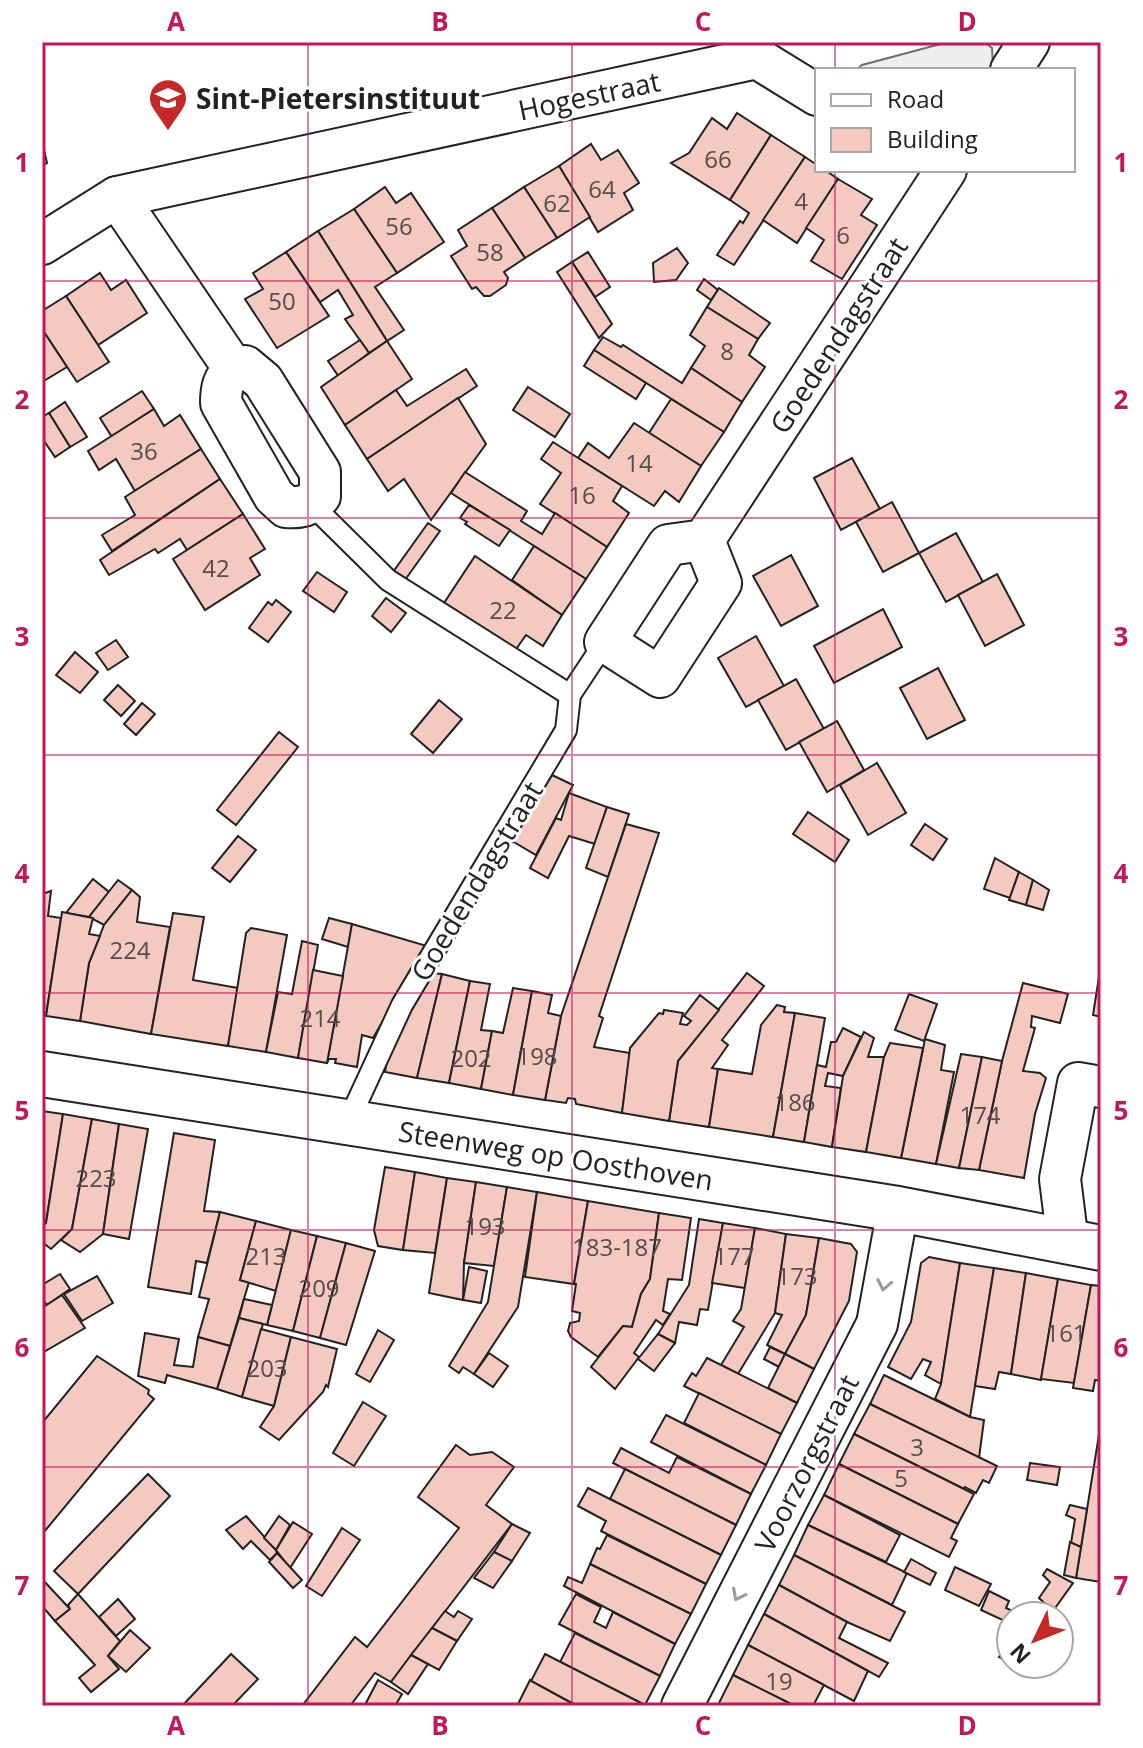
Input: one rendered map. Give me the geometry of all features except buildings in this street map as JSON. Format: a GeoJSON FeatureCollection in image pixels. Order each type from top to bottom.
{"type":"FeatureCollection","features":[{"type":"Feature","properties":{"kind":"street"},"geometry":{"type":"LineString","coordinates":[[1012,68],[1029,42]]}},
{"type":"Feature","properties":{"kind":"street","name":"Hogestraat"},"geometry":{"type":"LineString","coordinates":[[42,244],[117,197],[757,58],[815,94]]}},
{"type":"Feature","properties":{"kind":"street","name":"Goedendagstraat"},"geometry":{"type":"LineString","coordinates":[[605,642],[668,545],[704,540],[943,172]]}},
{"type":"Feature","properties":{"kind":"street"},"geometry":{"type":"LineString","coordinates":[[117,197],[234,369],[245,366],[263,381],[320,472],[320,496],[311,504]]}},
{"type":"Feature","properties":{"kind":"street"},"geometry":{"type":"LineString","coordinates":[[605,642],[660,677],[721,583],[704,540]]}},
{"type":"Feature","properties":{"kind":"street","name":"Steenweg op Oosthoven"},"geometry":{"type":"LineString","coordinates":[[42,1074],[898,1209],[1085,1245]]}},
{"type":"Feature","properties":{"kind":"street","name":"Steenweg op Oosthoven"},"geometry":{"type":"LineString","coordinates":[[1085,1245],[1060,1179],[1078,1083],[1101,1087]]}},
{"type":"Feature","properties":{"kind":"street","name":"Voorzorgstraat"},"geometry":{"type":"LineString","coordinates":[[682,1706],[877,1324],[898,1209]]}},
{"type":"Feature","properties":{"kind":"lane"},"geometry":{"type":"LineString","coordinates":[[311,504],[388,580],[570,695]]}},
{"type":"Feature","properties":{"kind":"lane","name":"Goedendagstraat"},"geometry":{"type":"LineString","coordinates":[[348,1122],[402,1005],[566,730],[570,695],[605,642]]}},
{"type":"Feature","properties":{"kind":"shaded area"},"geometry":{"type":"Polygon","coordinates":[[[948,42],[984,42],[992,48],[992,68],[858,68],[948,42]]]}},
{"type":"Feature","properties":{"kind":"place","name":"Sint-Pietersinstituut"},"geometry":{"type":"Point","coordinates":[168,132]}}]}
